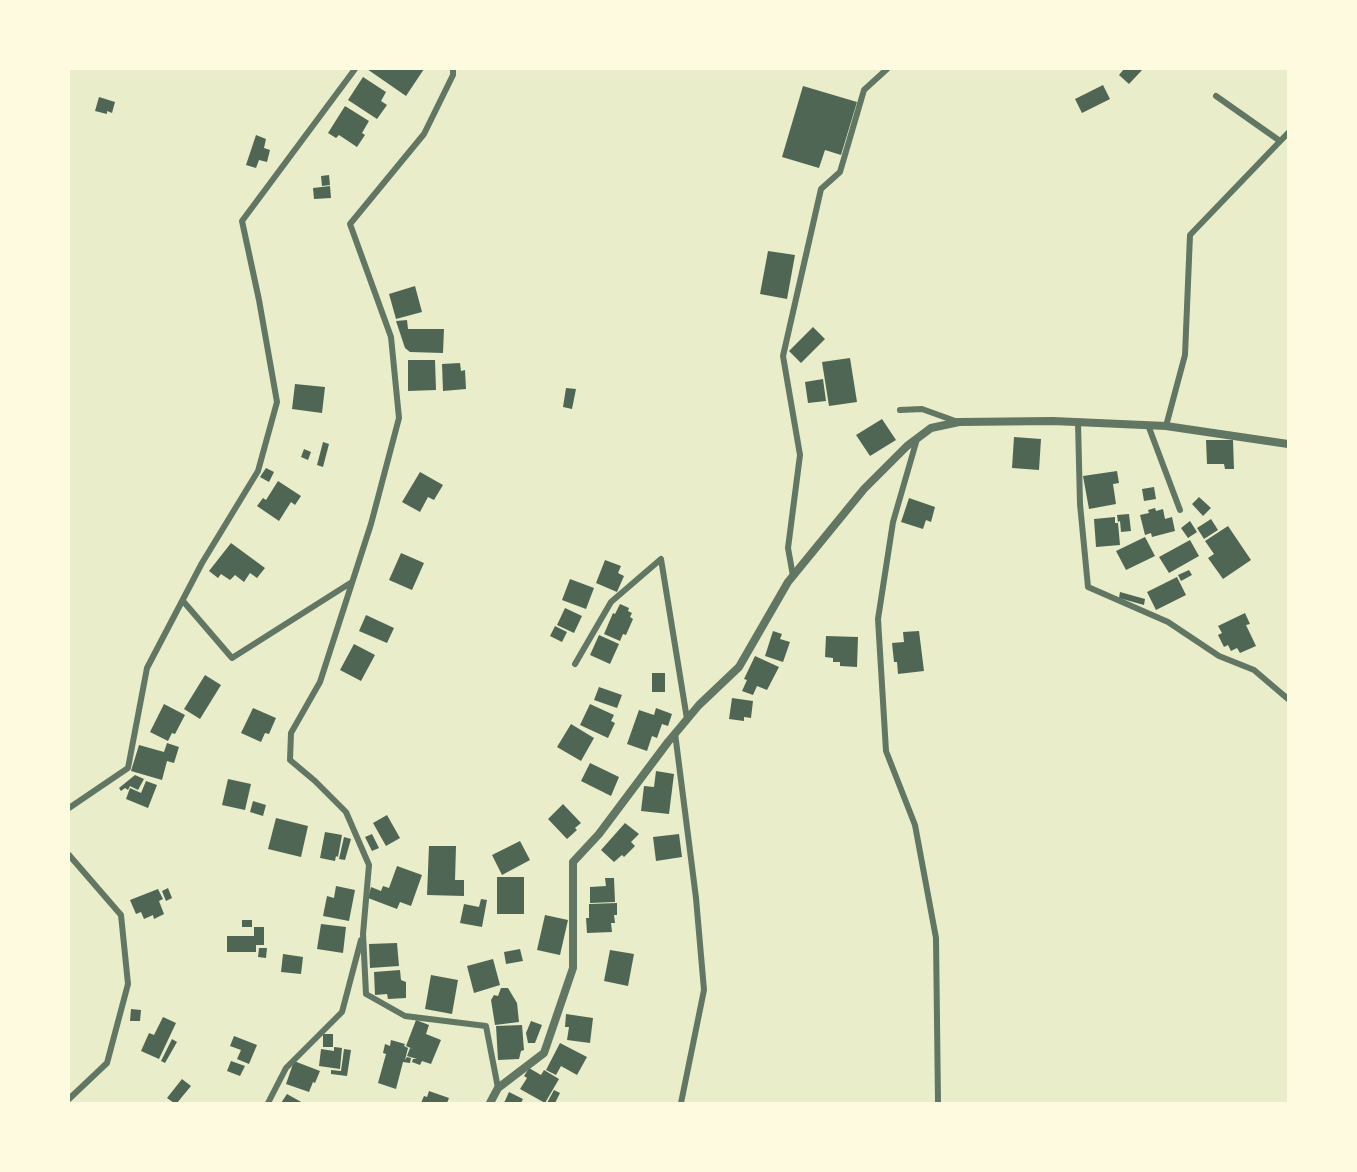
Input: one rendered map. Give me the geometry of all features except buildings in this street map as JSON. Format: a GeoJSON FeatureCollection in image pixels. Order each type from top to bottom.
{"type":"FeatureCollection","features":[{"type":"Feature","properties":{"kind":"street"},"geometry":{"type":"LineString","coordinates":[[69,808],[128,768],[147,668],[202,563],[258,471],[277,402],[242,220],[355,69]]}},
{"type":"Feature","properties":{"kind":"street"},"geometry":{"type":"LineString","coordinates":[[453,69],[453,75],[424,134],[350,224],[391,337],[399,418],[371,524],[320,682],[291,733],[290,760],[346,812],[369,865],[363,934],[366,994],[405,1016],[486,1026],[498,1088]]}},
{"type":"Feature","properties":{"kind":"street"},"geometry":{"type":"LineString","coordinates":[[793,576],[788,548],[800,455],[783,356],[821,189],[840,172],[864,90],[887,69]]}},
{"type":"Feature","properties":{"kind":"street"},"geometry":{"type":"LineString","coordinates":[[1216,96],[1280,141]]}},
{"type":"Feature","properties":{"kind":"street"},"geometry":{"type":"LineString","coordinates":[[1166,426],[1185,355],[1190,235],[1288,134]]}},
{"type":"Feature","properties":{"kind":"street"},"geometry":{"type":"LineString","coordinates":[[900,410],[922,409],[959,422]]}},
{"type":"Feature","properties":{"kind":"street"},"geometry":{"type":"LineString","coordinates":[[490,1103],[498,1088],[544,1053],[573,968],[573,862],[599,834],[675,733],[699,705],[739,667],[788,582],[864,489],[907,446],[931,428],[959,422],[1078,422],[1166,426],[1288,444]]}},
{"type":"Feature","properties":{"kind":"street"},"geometry":{"type":"LineString","coordinates":[[1078,422],[1080,504],[1088,587],[1168,622],[1220,656],[1254,670],[1288,699]]}},
{"type":"Feature","properties":{"kind":"street"},"geometry":{"type":"LineString","coordinates":[[1148,425],[1180,510]]}},
{"type":"Feature","properties":{"kind":"street"},"geometry":{"type":"LineString","coordinates":[[917,439],[893,522],[878,619],[886,751],[915,825],[936,938],[938,1103]]}},
{"type":"Feature","properties":{"kind":"street"},"geometry":{"type":"LineString","coordinates":[[575,663],[611,602],[661,559],[687,719]]}},
{"type":"Feature","properties":{"kind":"street"},"geometry":{"type":"LineString","coordinates":[[183,601],[232,658],[352,582]]}},
{"type":"Feature","properties":{"kind":"street"},"geometry":{"type":"LineString","coordinates":[[675,733],[696,898],[704,990],[681,1103]]}},
{"type":"Feature","properties":{"kind":"street"},"geometry":{"type":"LineString","coordinates":[[69,855],[121,915],[128,984],[107,1063],[69,1099]]}},
{"type":"Feature","properties":{"kind":"street"},"geometry":{"type":"LineString","coordinates":[[268,1103],[286,1068],[342,1012],[363,934]]}}]}
